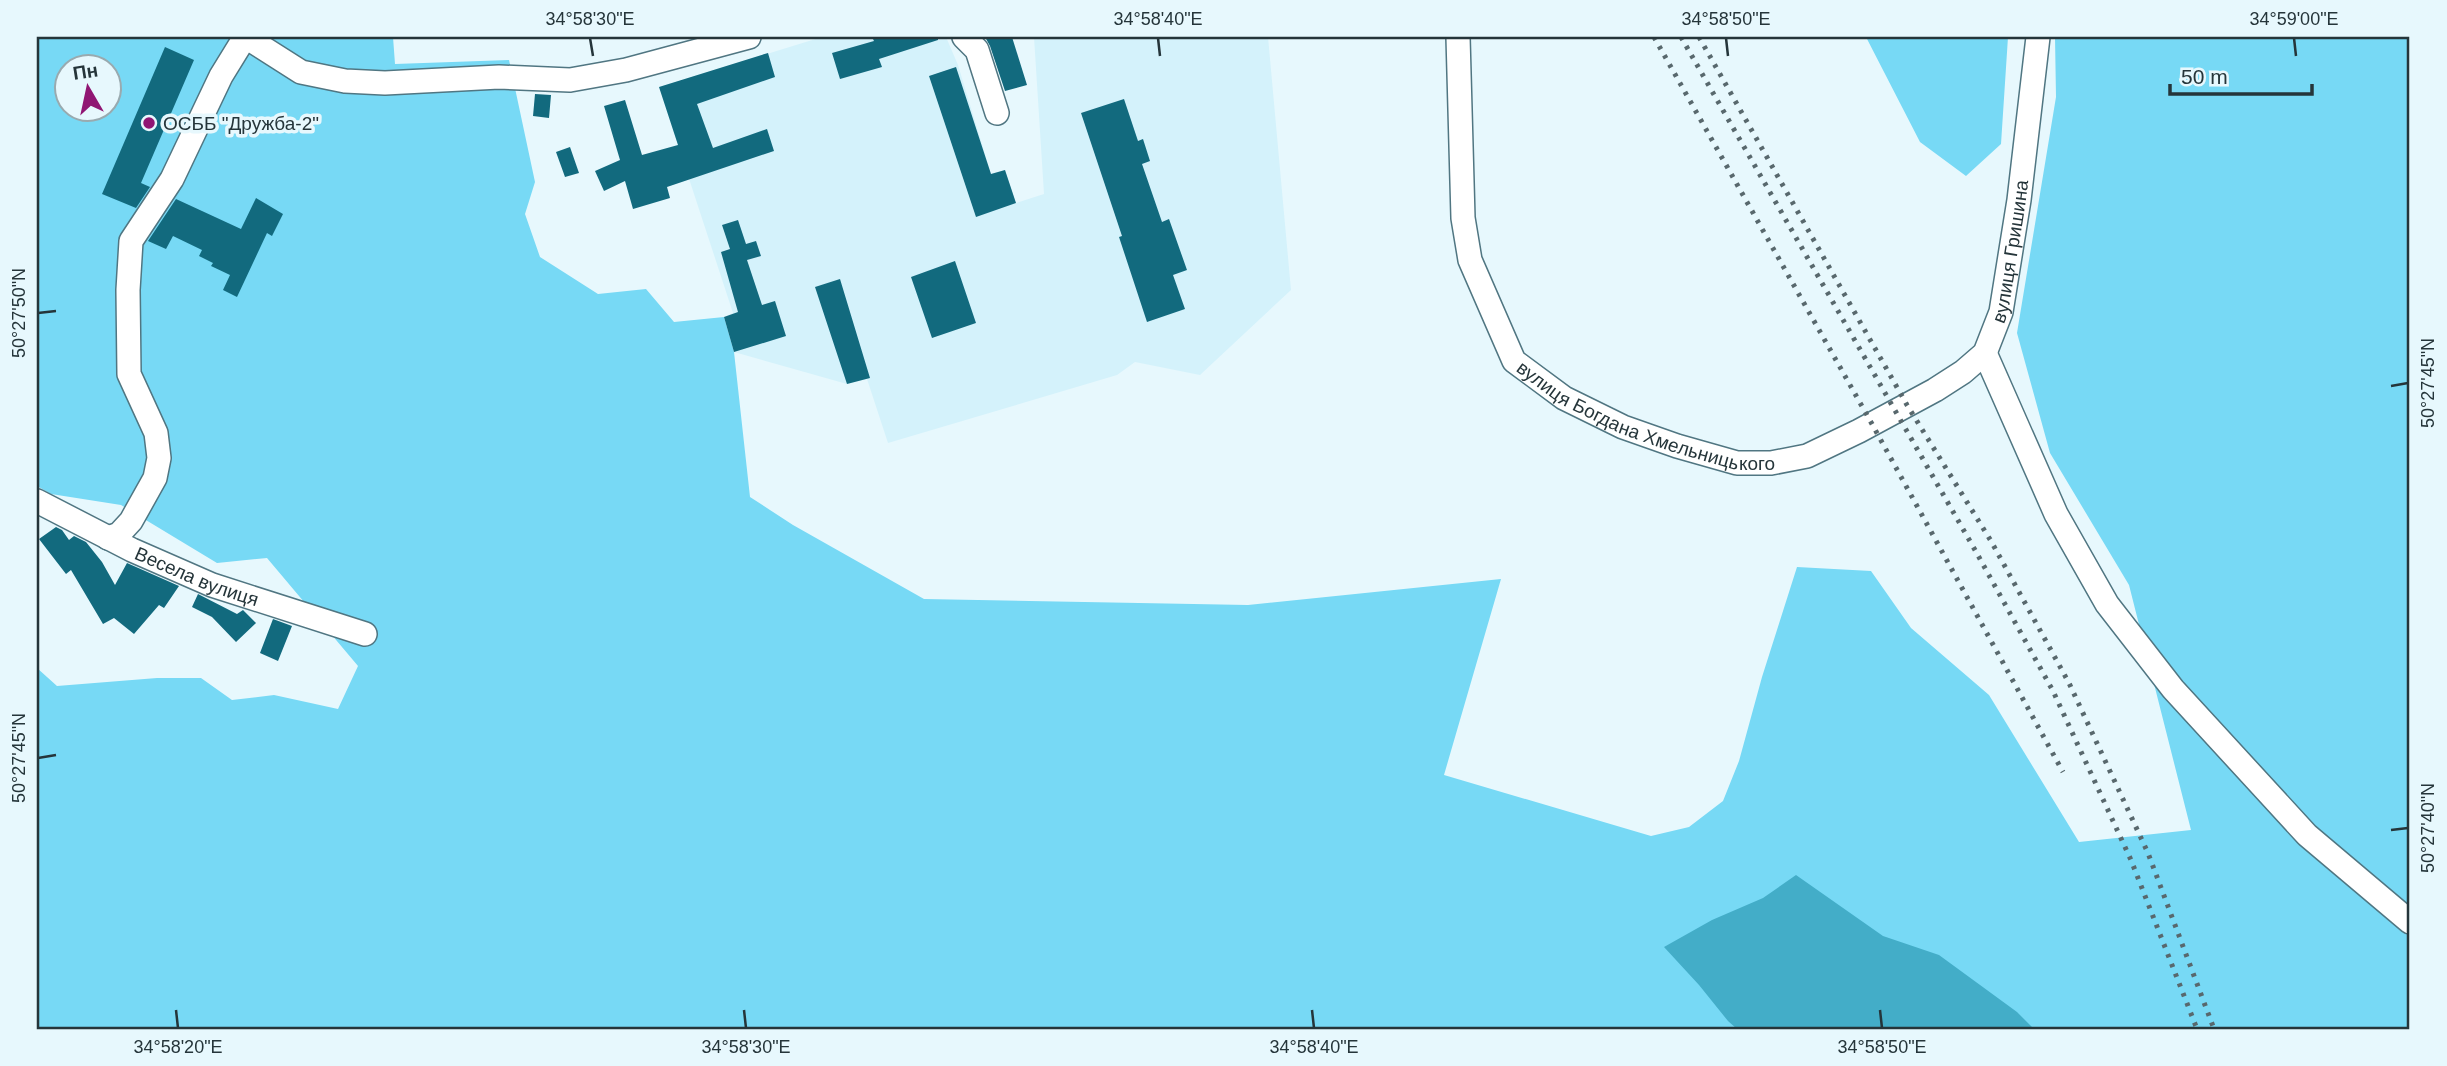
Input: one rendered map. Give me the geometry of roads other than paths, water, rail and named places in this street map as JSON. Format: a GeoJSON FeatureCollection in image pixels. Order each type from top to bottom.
{"type":"FeatureCollection","features":[{"type":"Feature","properties":{"kind":"street"},"geometry":{"type":"LineString","coordinates":[[108,538],[119,534],[131,521],[155,478],[159,458],[156,433],[129,374],[128,258],[131,241],[172,179],[220,76],[245,37],[301,72],[345,81],[385,83],[499,77],[570,80],[626,70],[749,37]]}},
{"type":"Feature","properties":{"kind":"street"},"geometry":{"type":"LineString","coordinates":[[964,37],[977,50],[997,113]]}},
{"type":"Feature","properties":{"kind":"street","name":"вулиця Богдана Хмельницького"},"geometry":{"type":"LineString","coordinates":[[1458,37],[1462,206],[1470,260],[1514,361],[1564,398],[1623,427],[1677,446],[1737,463],[1771,463],[1807,456],[1859,432],[1944,384],[1985,354]]}},
{"type":"Feature","properties":{"kind":"street","name":"вулиця Гришина"},"geometry":{"type":"LineString","coordinates":[[1985,354],[2001,312],[2019,200],[2038,37]]}},
{"type":"Feature","properties":{"kind":"street"},"geometry":{"type":"LineString","coordinates":[[1985,354],[2056,514],[2107,604],[2173,689],[2307,835],[2410,922]]}},
{"type":"Feature","properties":{"kind":"street","name":"Весела вулиця"},"geometry":{"type":"LineString","coordinates":[[37,501],[108,538],[212,585],[365,634]]}},
{"type":"Feature","properties":{"kind":"railway"},"geometry":{"type":"LineString","coordinates":[[1654,37],[1872,424],[2063,772]]}},
{"type":"Feature","properties":{"kind":"railway"},"geometry":{"type":"LineString","coordinates":[[1681,37],[2053,691],[2131,860],[2197,1029]]}},
{"type":"Feature","properties":{"kind":"railway"},"geometry":{"type":"LineString","coordinates":[[1699,37],[1907,405],[1991,541],[2069,683],[2148,853],[2214,1029]]}},
{"type":"Feature","properties":{"kind":"place","name":"ОСББ \"Дружба-2\""},"geometry":{"type":"Point","coordinates":[149,123]}}]}
